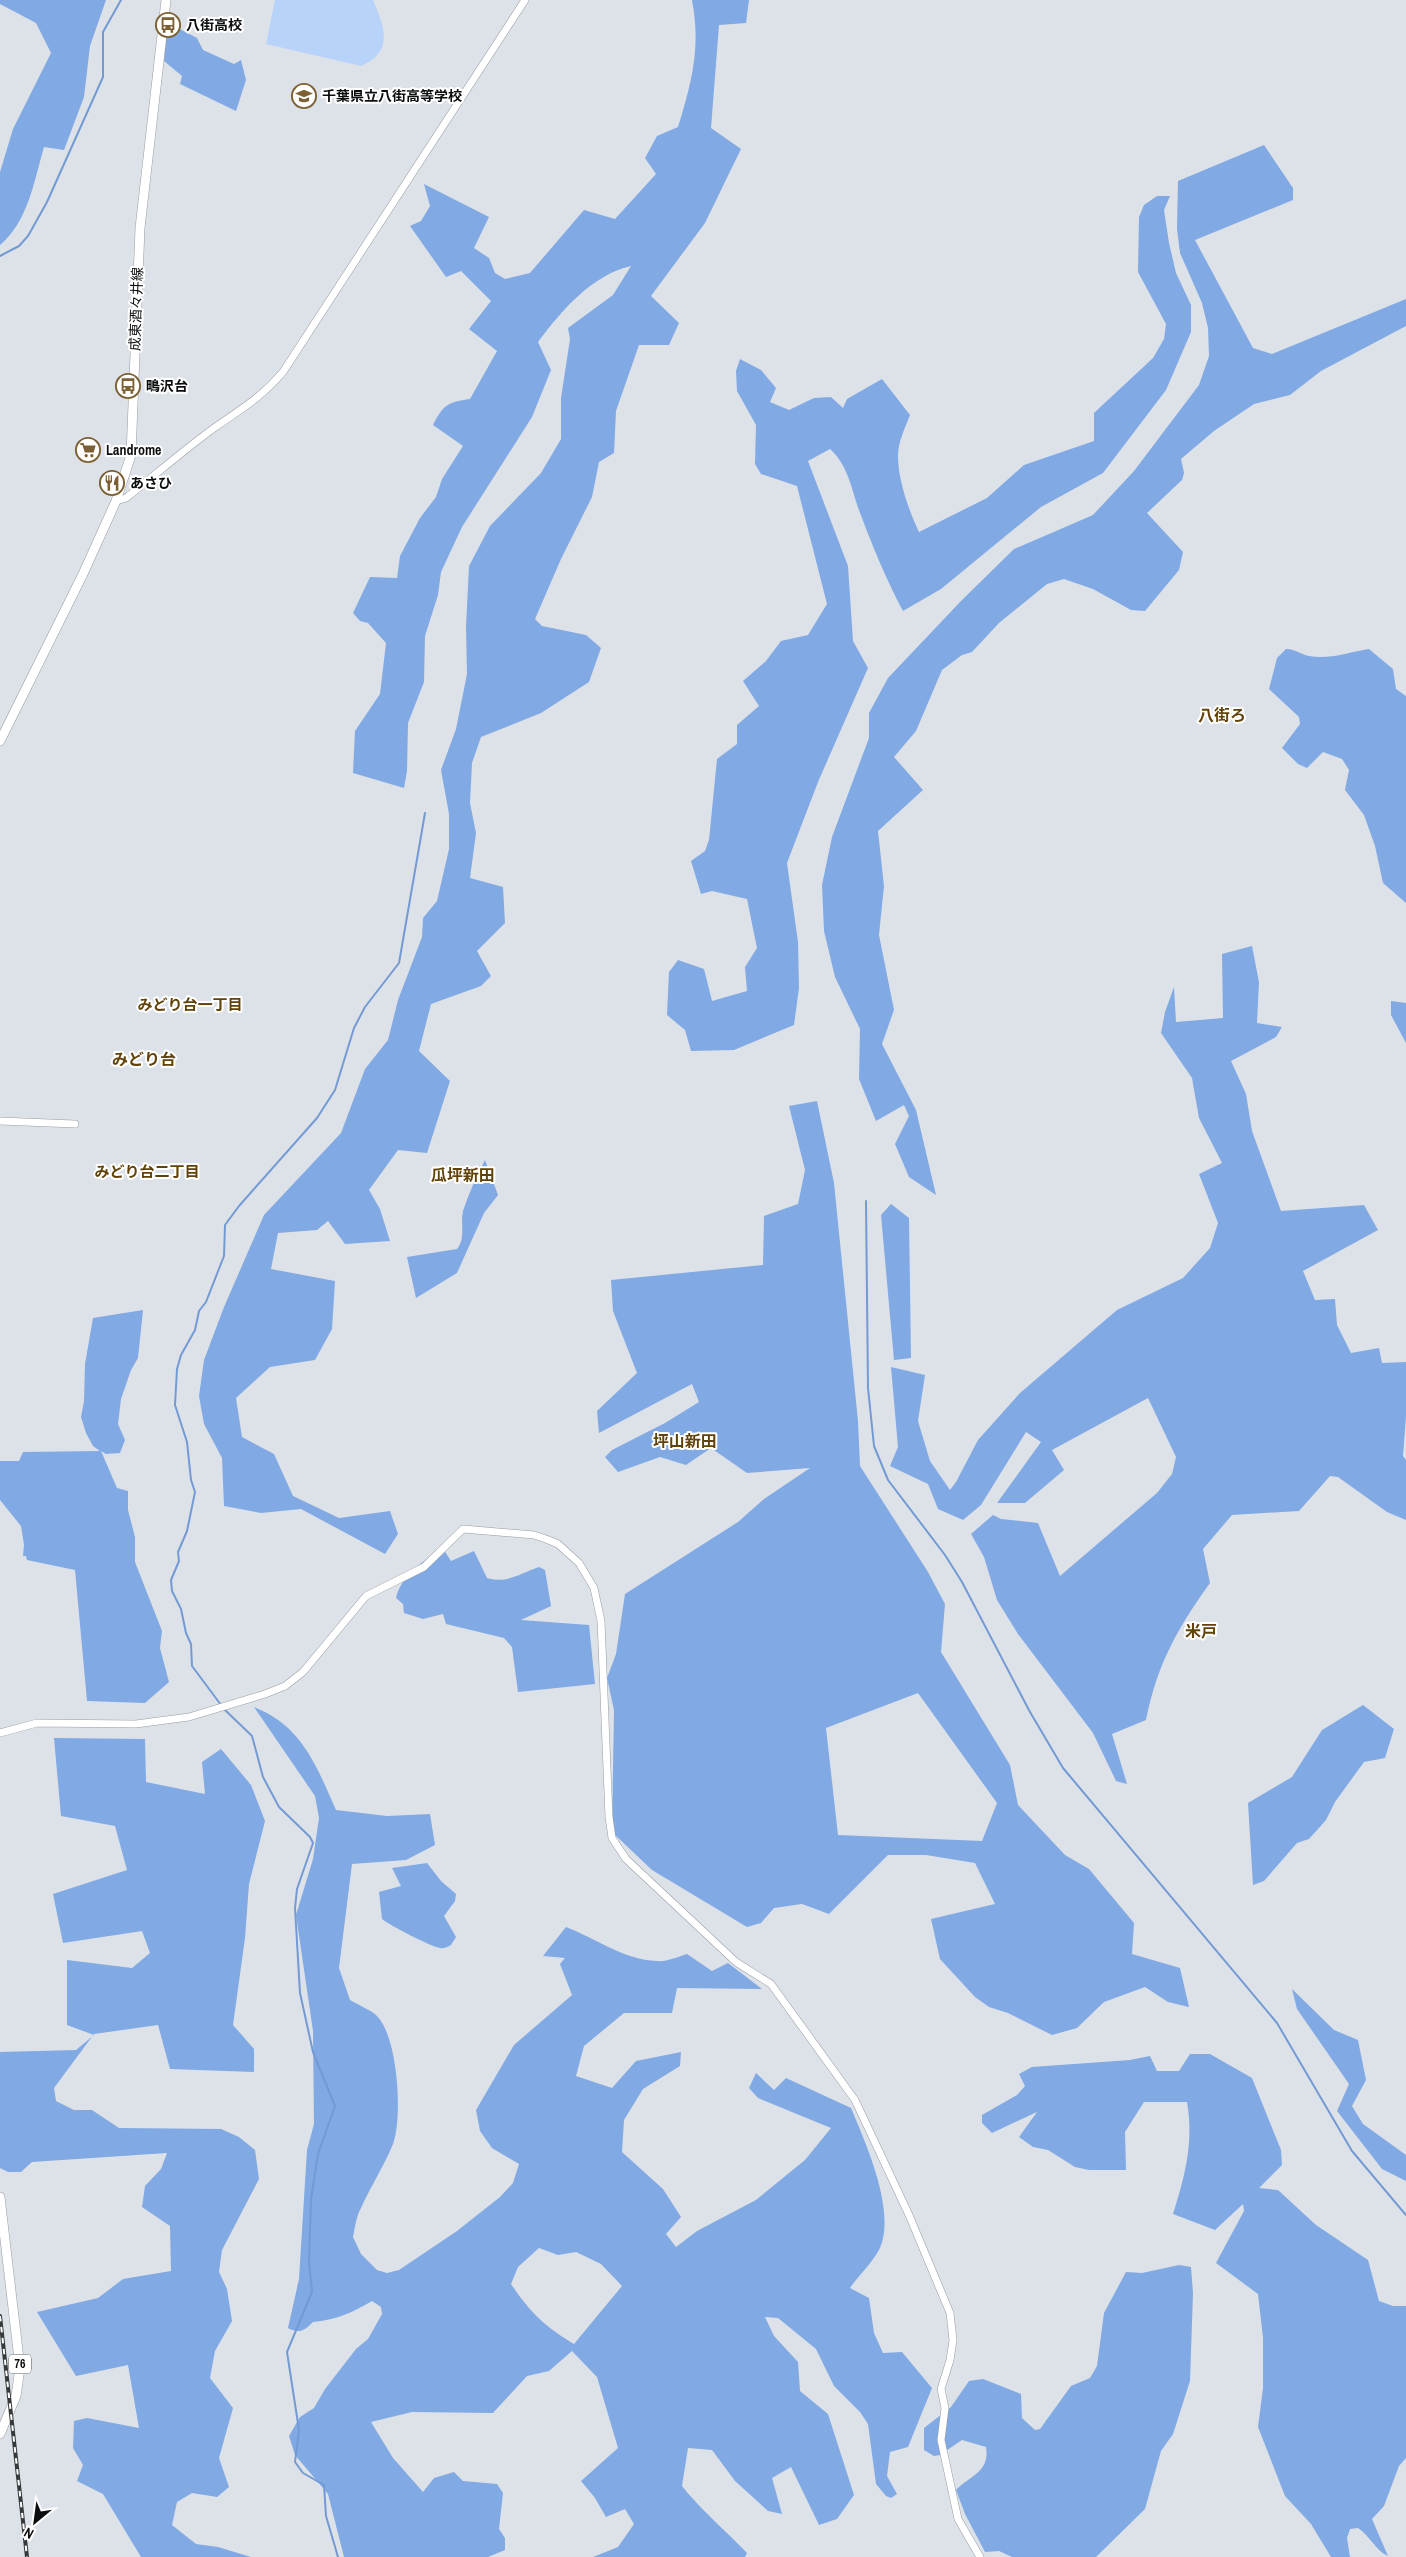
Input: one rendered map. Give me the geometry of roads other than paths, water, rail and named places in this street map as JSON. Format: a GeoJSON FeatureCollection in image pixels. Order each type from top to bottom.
{"type":"FeatureCollection","features":[{"type":"Feature","properties":{"kind":"main road","name":"成東酒々井線"},"geometry":{"type":"LineString","coordinates":[[0,741],[80,582],[116,501],[127,469],[133,438],[138,252],[166,0]]}},
{"type":"Feature","properties":{"kind":"main road","name":"76"},"geometry":{"type":"LineString","coordinates":[[0,2197],[15,2307],[20,2368],[16,2396],[0,2434]]}},
{"type":"Feature","properties":{"kind":"street"},"geometry":{"type":"LineString","coordinates":[[116,501],[126,498],[215,428],[245,409],[278,378],[525,0]]}},
{"type":"Feature","properties":{"kind":"street"},"geometry":{"type":"LineString","coordinates":[[0,1121],[75,1124]]}},
{"type":"Feature","properties":{"kind":"street"},"geometry":{"type":"LineString","coordinates":[[0,1734],[37,1723],[136,1724],[189,1717],[285,1686],[303,1672],[366,1596],[424,1567],[463,1528],[534,1535],[558,1544],[570,1554],[587,1574],[594,1588],[599,1608],[609,1817],[612,1838],[626,1859],[736,1962],[771,1984],[855,2100],[909,2215],[950,2313],[953,2340],[950,2360],[941,2389],[944,2408],[942,2450],[958,2519],[980,2557]]}},
{"type":"Feature","properties":{"kind":"waterway"},"geometry":{"type":"LineString","coordinates":[[0,256],[19,246],[28,236],[47,202],[103,77],[103,32],[121,0]]}},
{"type":"Feature","properties":{"kind":"waterway"},"geometry":{"type":"LineString","coordinates":[[221,1705],[192,1666],[191,1644],[186,1633],[181,1609],[172,1591],[171,1580],[179,1561],[178,1552],[187,1531],[195,1492],[191,1480],[187,1442],[175,1405],[177,1369],[181,1355],[195,1330],[199,1311],[206,1302],[224,1256],[225,1225],[239,1206],[317,1118],[335,1090],[354,1028],[365,1007],[399,963],[425,813]]}},
{"type":"Feature","properties":{"kind":"waterway"},"geometry":{"type":"LineString","coordinates":[[866,1201],[868,1388],[874,1446],[888,1480],[945,1555],[962,1582],[1030,1712],[1063,1768],[1277,2023],[1352,2151],[1406,2215]]}},
{"type":"Feature","properties":{"kind":"waterway"},"geometry":{"type":"LineString","coordinates":[[224,1709],[252,1736],[263,1777],[279,1807],[310,1837],[313,1843],[297,1889],[295,1908],[300,1993],[313,2052],[335,2106],[318,2154],[311,2199],[309,2261],[312,2292],[287,2352],[299,2430],[295,2462],[303,2473],[324,2485],[326,2516],[338,2557]]}},
{"type":"Feature","properties":{"kind":"railway"},"geometry":{"type":"LineString","coordinates":[[0,2316],[27,2557]]}},
{"type":"Feature","properties":{"kind":"place","name":"八街高校"},"geometry":{"type":"Point","coordinates":[168,25]}},
{"type":"Feature","properties":{"kind":"place","name":"千葉県立八街高等学校"},"geometry":{"type":"Point","coordinates":[304,96]}},
{"type":"Feature","properties":{"kind":"place","name":"鴫沢台"},"geometry":{"type":"Point","coordinates":[128,386]}},
{"type":"Feature","properties":{"kind":"place","name":"Landrome"},"geometry":{"type":"Point","coordinates":[88,450]}},
{"type":"Feature","properties":{"kind":"place","name":"あさひ"},"geometry":{"type":"Point","coordinates":[112,483]}},
{"type":"Feature","properties":{"kind":"district","name":"八街ろ"},"geometry":{"type":"Point","coordinates":[1222,715]}},
{"type":"Feature","properties":{"kind":"district","name":"みどり台一丁目"},"geometry":{"type":"Point","coordinates":[190,1004]}},
{"type":"Feature","properties":{"kind":"district","name":"みどり台"},"geometry":{"type":"Point","coordinates":[144,1059]}},
{"type":"Feature","properties":{"kind":"district","name":"みどり台二丁目"},"geometry":{"type":"Point","coordinates":[147,1171]}},
{"type":"Feature","properties":{"kind":"district","name":"瓜坪新田"},"geometry":{"type":"Point","coordinates":[463,1175]}},
{"type":"Feature","properties":{"kind":"district","name":"坪山新田"},"geometry":{"type":"Point","coordinates":[685,1441]}},
{"type":"Feature","properties":{"kind":"district","name":"米戸"},"geometry":{"type":"Point","coordinates":[1201,1631]}}]}
